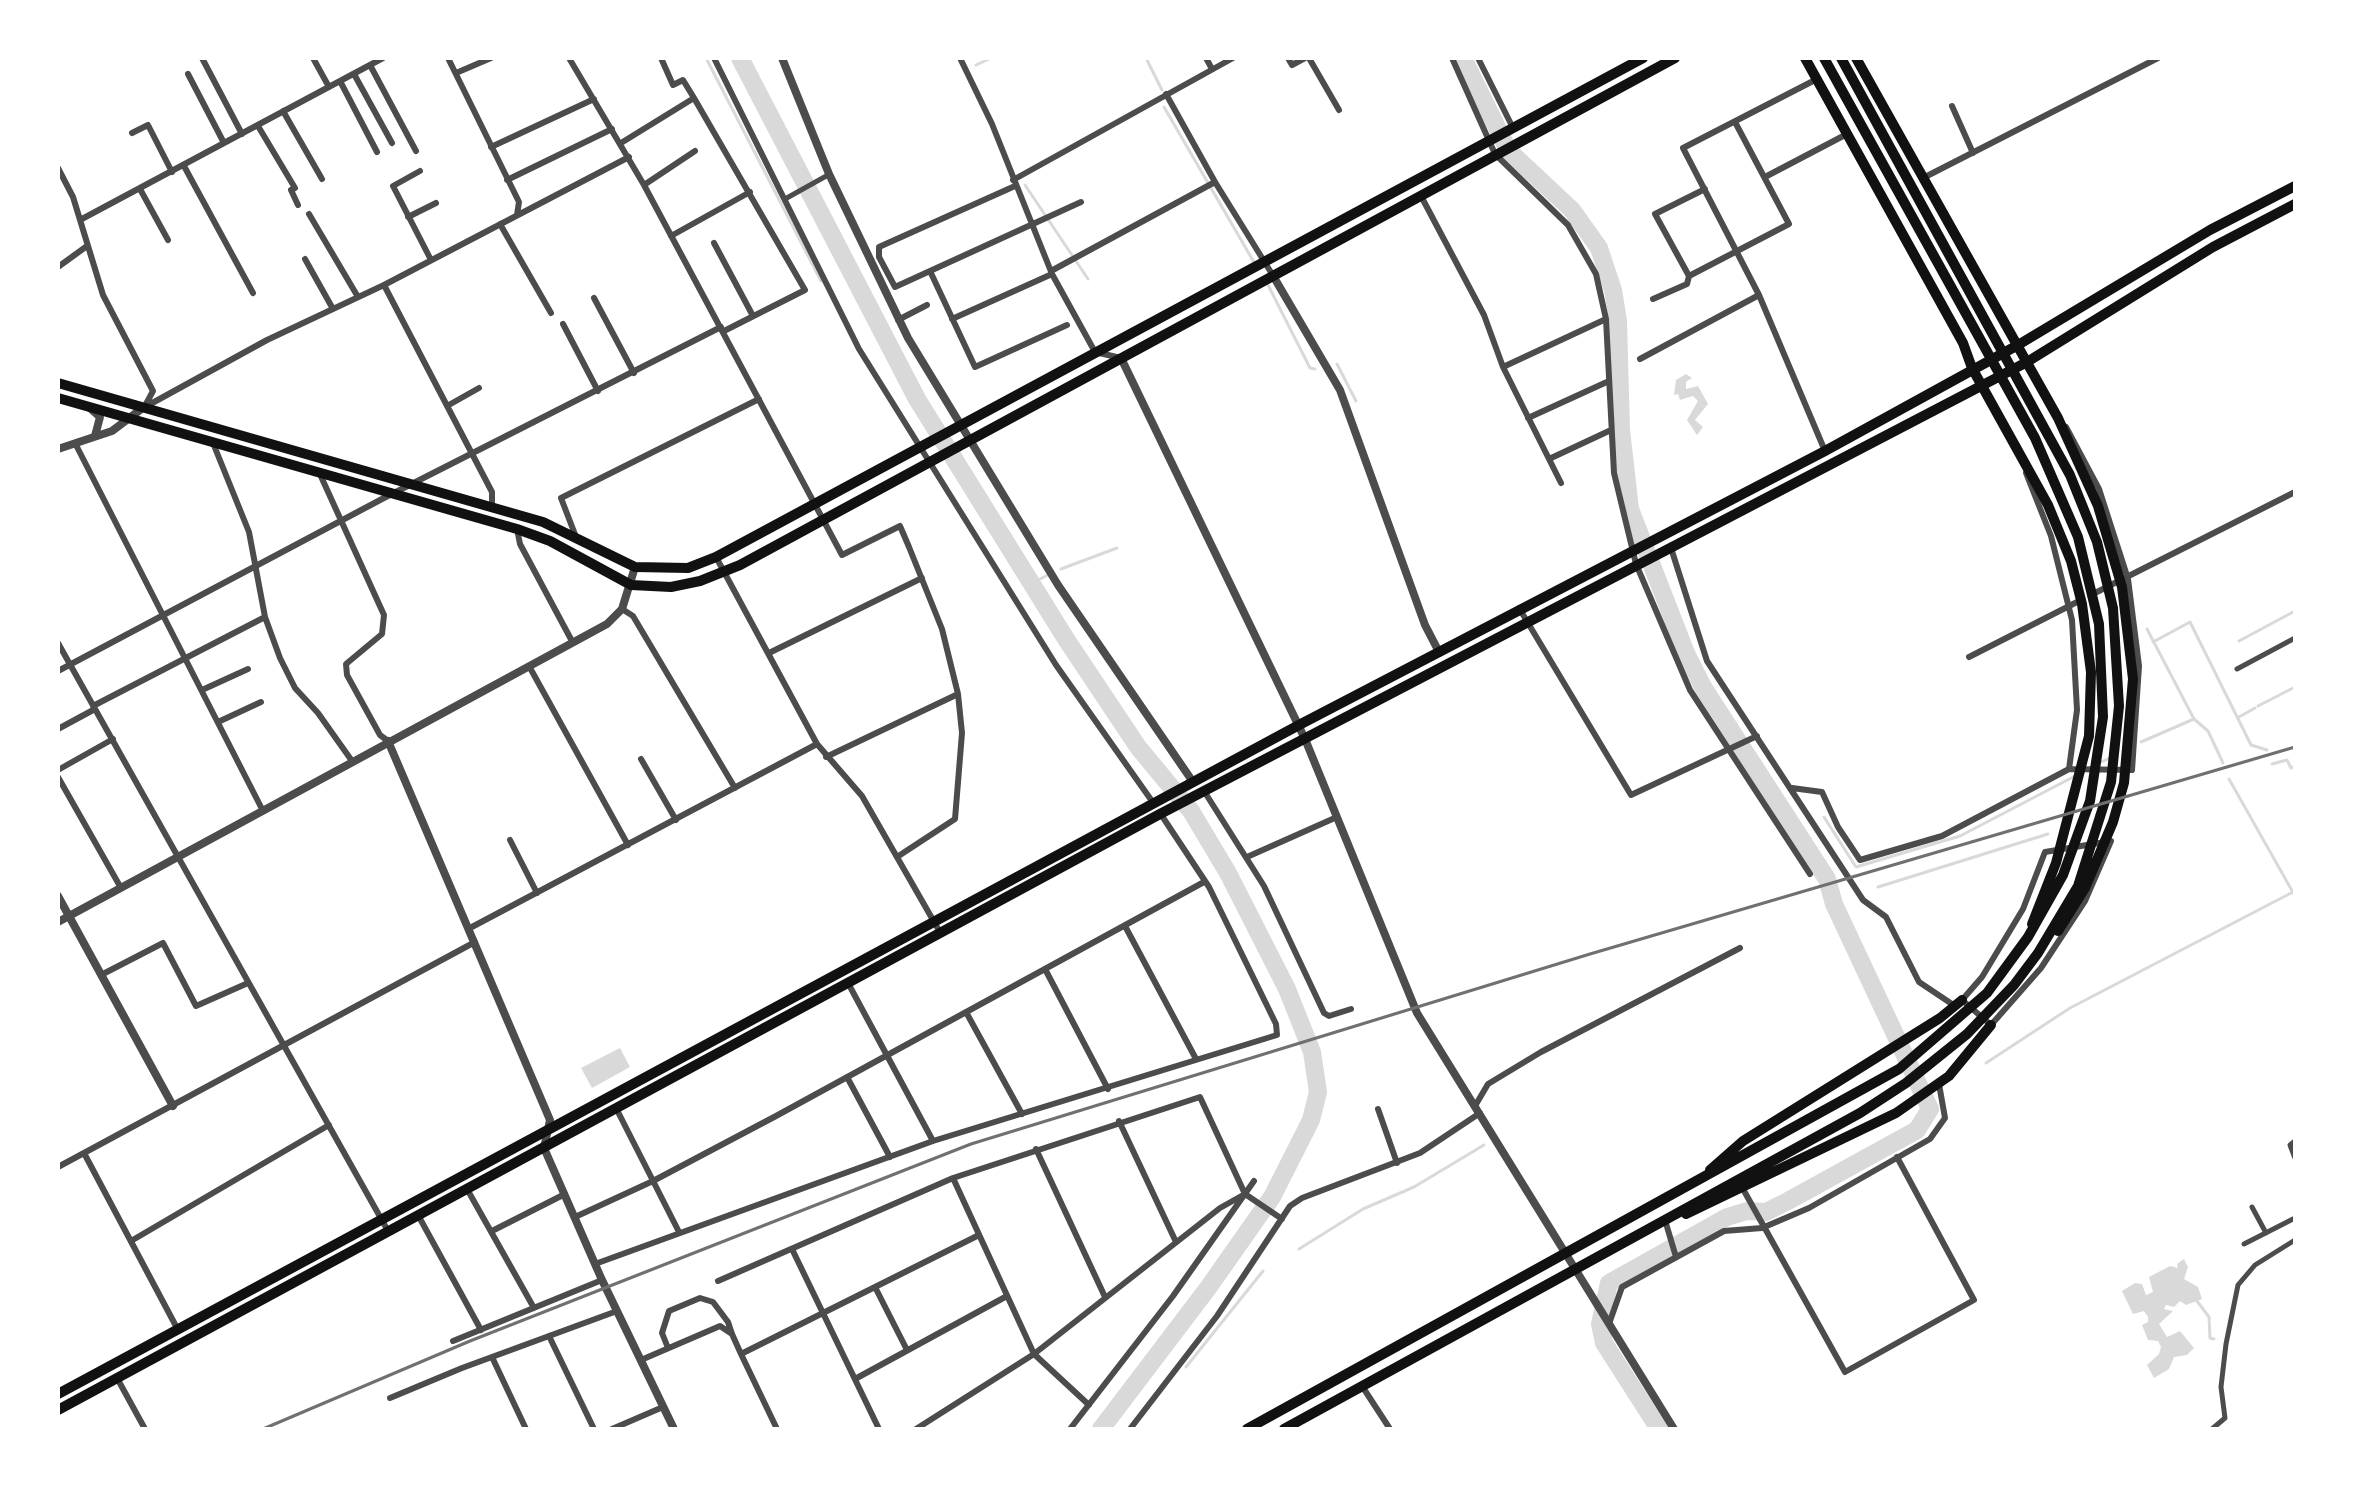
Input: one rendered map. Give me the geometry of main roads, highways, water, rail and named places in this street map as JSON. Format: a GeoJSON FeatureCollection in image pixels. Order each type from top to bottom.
{"type":"FeatureCollection","features":[{"type":"Feature","properties":{"kind":"main road"},"geometry":{"type":"LineString","coordinates":[[58,383],[543,522],[635,567],[688,568],[716,557],[1643,58]]}},
{"type":"Feature","properties":{"kind":"main road"},"geometry":{"type":"LineString","coordinates":[[58,398],[517,529],[550,541],[631,585],[671,587],[724,573],[1675,58]]}},
{"type":"Feature","properties":{"kind":"main road"},"geometry":{"type":"LineString","coordinates":[[1805,58],[1850,133],[1963,343],[1972,368],[2053,515],[2071,561],[2084,615],[2091,704],[2085,759],[2056,863],[2028,937]]}},
{"type":"Feature","properties":{"kind":"main road"},"geometry":{"type":"LineString","coordinates":[[1247,1429],[1899,1069],[1987,993],[2028,937],[2063,875],[2083,823],[2097,765],[2103,672],[2091,580],[2069,513],[2035,438],[1824,58]]}},
{"type":"Feature","properties":{"kind":"main road"},"geometry":{"type":"LineString","coordinates":[[1841,58],[2070,475],[2097,542],[2110,592],[2119,677],[2111,782],[2078,886],[2038,953]]}},
{"type":"Feature","properties":{"kind":"main road"},"geometry":{"type":"LineString","coordinates":[[1284,1429],[1665,1220],[1906,1083],[1967,1034],[2014,985],[2077,906],[2113,822],[2124,783],[2133,679],[2116,564],[2098,506],[2058,418],[1856,58]]}},
{"type":"Feature","properties":{"kind":"main road"},"geometry":{"type":"LineString","coordinates":[[58,1394],[1299,725],[1825,451],[2018,345],[2210,230],[2295,186]]}},
{"type":"Feature","properties":{"kind":"main road"},"geometry":{"type":"LineString","coordinates":[[58,1410],[1162,813],[1659,551],[1982,387],[2213,247],[2295,204]]}},
{"type":"Feature","properties":{"kind":"main road"},"geometry":{"type":"LineString","coordinates":[[1696,1182],[1743,1141],[1891,1049],[1958,1003]]}},
{"type":"Feature","properties":{"kind":"main road"},"geometry":{"type":"LineString","coordinates":[[1665,1220],[1697,1211],[1914,1102],[1937,1085],[1991,1025]]}},
{"type":"Feature","properties":{"kind":"waterway"},"geometry":{"type":"LineString","coordinates":[[706,58],[821,281]]}},
{"type":"Feature","properties":{"kind":"waterway"},"geometry":{"type":"LineString","coordinates":[[740,58],[917,399],[1066,639],[1138,747],[1191,811],[1228,873],[1287,989],[1312,1052],[1318,1092],[1311,1120],[1272,1197],[1208,1288],[1101,1429]]}},
{"type":"Feature","properties":{"kind":"waterway"},"geometry":{"type":"LineString","coordinates":[[976,65],[991,58]]}},
{"type":"Feature","properties":{"kind":"waterway"},"geometry":{"type":"LineString","coordinates":[[1146,58],[1162,90]]}},
{"type":"Feature","properties":{"kind":"waterway"},"geometry":{"type":"LineString","coordinates":[[1463,58],[1508,150],[1572,210],[1599,248],[1613,290],[1618,321],[1621,430],[1630,509],[1686,653],[1703,687],[1827,879],[1834,904],[1930,1109],[1917,1130],[1788,1201],[1766,1212],[1747,1211],[1727,1217],[1609,1283],[1600,1324],[1604,1343],[1659,1429]]}},
{"type":"Feature","properties":{"kind":"waterway"},"geometry":{"type":"LineString","coordinates":[[1164,107],[1255,264]]}},
{"type":"Feature","properties":{"kind":"waterway"},"geometry":{"type":"LineString","coordinates":[[1025,185],[1088,279]]}},
{"type":"Feature","properties":{"kind":"waterway"},"geometry":{"type":"LineString","coordinates":[[1267,283],[1310,368],[1315,369]]}},
{"type":"Feature","properties":{"kind":"waterway"},"geometry":{"type":"LineString","coordinates":[[1337,364],[1356,401]]}},
{"type":"Feature","properties":{"kind":"waterway"},"geometry":{"type":"LineString","coordinates":[[1061,569],[1117,548]]}},
{"type":"Feature","properties":{"kind":"waterway"},"geometry":{"type":"LineString","coordinates":[[1032,583],[1048,575]]}},
{"type":"Feature","properties":{"kind":"waterway"},"geometry":{"type":"LineString","coordinates":[[2239,641],[2295,611]]}},
{"type":"Feature","properties":{"kind":"waterway"},"geometry":{"type":"LineString","coordinates":[[2153,642],[2190,622],[2251,745],[2267,750]]}},
{"type":"Feature","properties":{"kind":"waterway"},"geometry":{"type":"LineString","coordinates":[[2147,629],[2194,719],[2208,731],[2223,763]]}},
{"type":"Feature","properties":{"kind":"waterway"},"geometry":{"type":"LineString","coordinates":[[2258,706],[2295,687]]}},
{"type":"Feature","properties":{"kind":"waterway"},"geometry":{"type":"LineString","coordinates":[[2239,717],[2255,708]]}},
{"type":"Feature","properties":{"kind":"waterway"},"geometry":{"type":"LineString","coordinates":[[2141,742],[2194,719]]}},
{"type":"Feature","properties":{"kind":"waterway"},"geometry":{"type":"LineString","coordinates":[[2097,764],[2112,757]]}},
{"type":"Feature","properties":{"kind":"waterway"},"geometry":{"type":"LineString","coordinates":[[2272,764],[2287,760],[2291,768],[2295,766]]}},
{"type":"Feature","properties":{"kind":"waterway"},"geometry":{"type":"LineString","coordinates":[[1824,817],[1856,867],[1960,836],[2077,775]]}},
{"type":"Feature","properties":{"kind":"waterway"},"geometry":{"type":"LineString","coordinates":[[2229,779],[2295,896]]}},
{"type":"Feature","properties":{"kind":"waterway"},"geometry":{"type":"LineString","coordinates":[[1878,887],[2048,834]]}},
{"type":"Feature","properties":{"kind":"waterway"},"geometry":{"type":"LineString","coordinates":[[1986,1063],[2070,1008],[2293,892]]}},
{"type":"Feature","properties":{"kind":"waterway"},"geometry":{"type":"LineString","coordinates":[[1299,1249],[1363,1209],[1414,1187],[1484,1145]]}},
{"type":"Feature","properties":{"kind":"waterway"},"geometry":{"type":"LineString","coordinates":[[1186,1367],[1263,1271]]}},
{"type":"Feature","properties":{"kind":"waterway"},"geometry":{"type":"LineString","coordinates":[[2197,1301],[2209,1317],[2210,1338],[2214,1339]]}},
{"type":"Feature","properties":{"kind":"railway"},"geometry":{"type":"LineString","coordinates":[[263,1429],[470,1341],[971,1144],[1590,954],[2295,747]]}}]}
